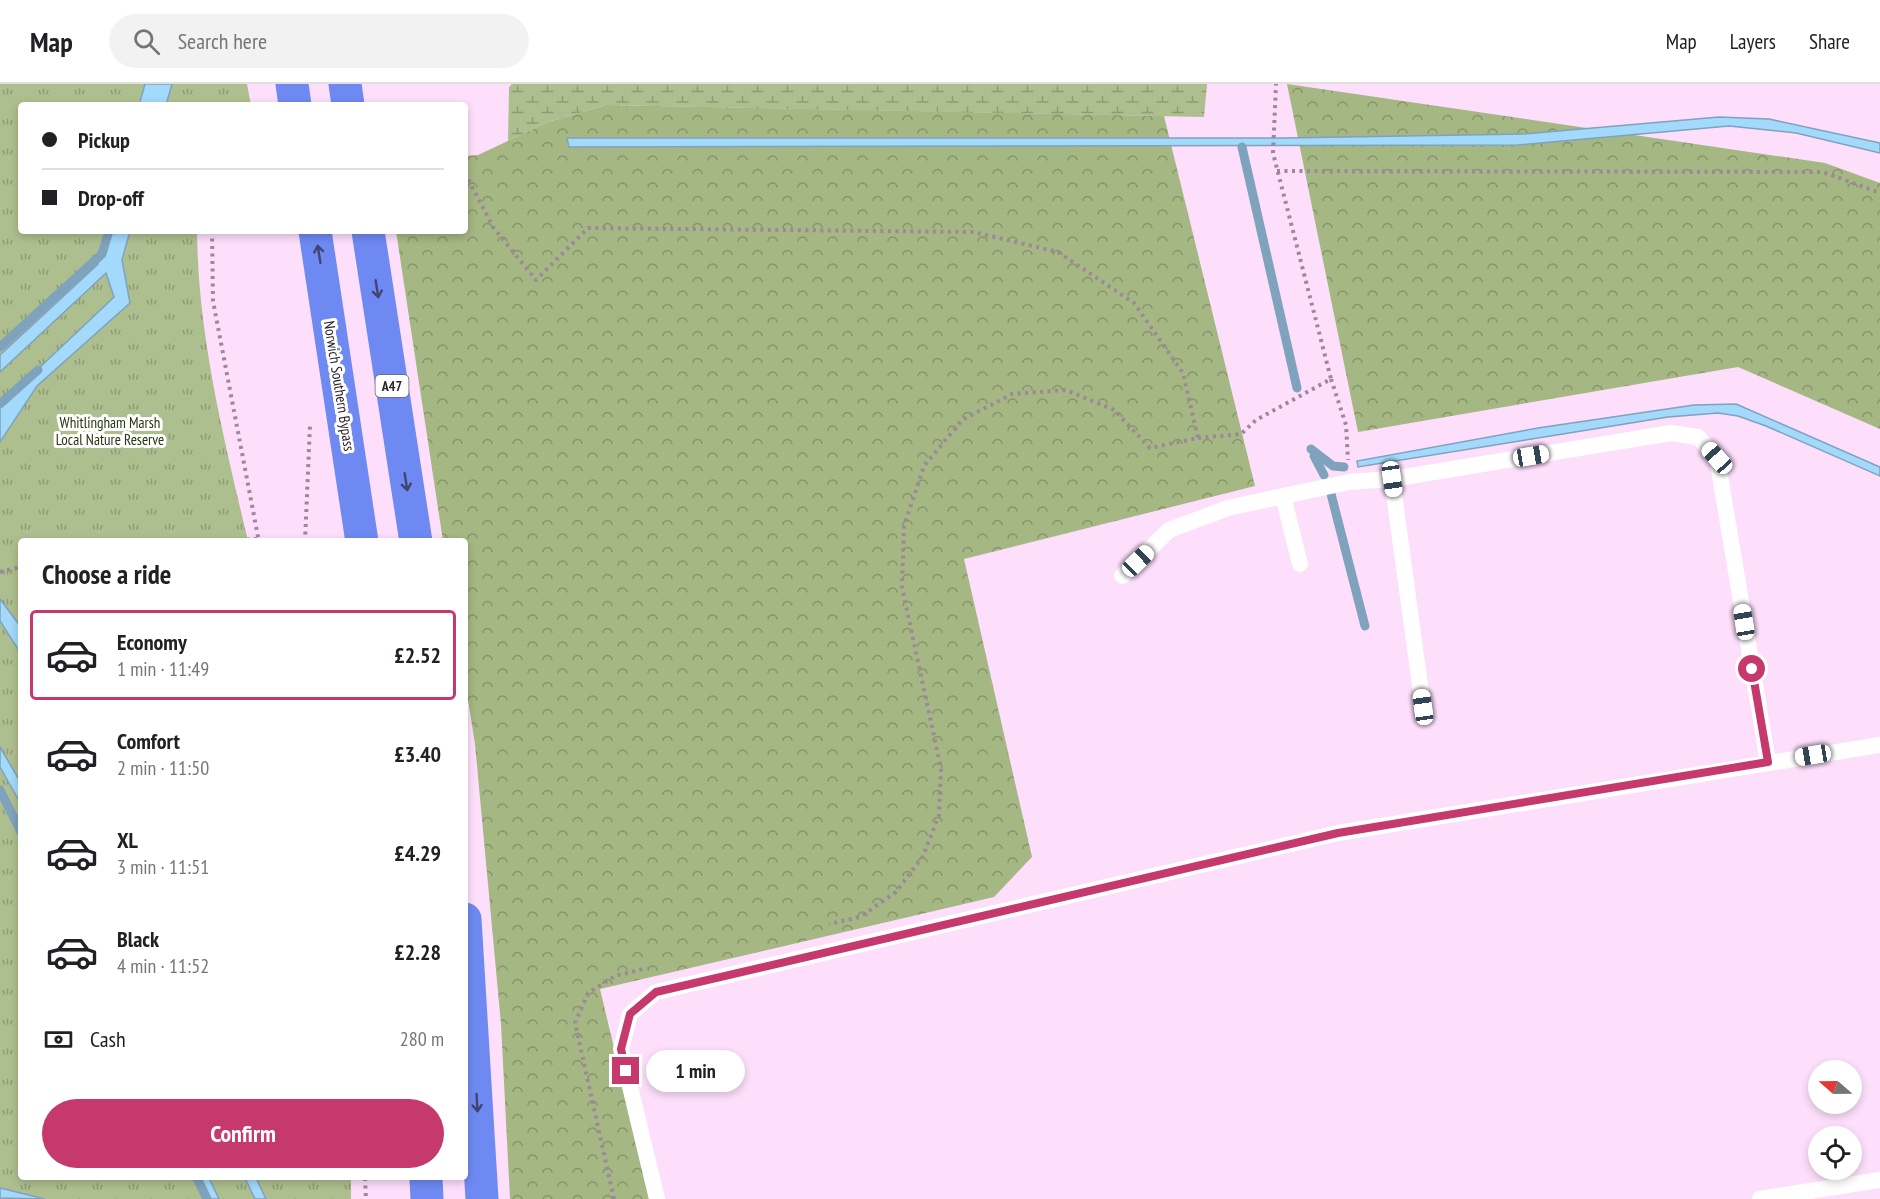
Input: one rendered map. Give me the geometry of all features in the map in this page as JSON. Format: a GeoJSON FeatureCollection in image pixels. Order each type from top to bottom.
{"type":"FeatureCollection","features":[{"type":"Feature","properties":{"kind":"highway"},"geometry":{"type":"LineString","coordinates":[[292,84],[295,102]]}},
{"type":"Feature","properties":{"kind":"highway"},"geometry":{"type":"LineString","coordinates":[[345,84],[348,102]]}},
{"type":"Feature","properties":{"kind":"highway","name":"Norwich Southern Bypass"},"geometry":{"type":"LineString","coordinates":[[315,234],[361,538]]}},
{"type":"Feature","properties":{"kind":"highway","name":"A47"},"geometry":{"type":"LineString","coordinates":[[368,234],[415,538]]}},
{"type":"Feature","properties":{"kind":"highway"},"geometry":{"type":"LineString","coordinates":[[468,968],[482,1199]]}},
{"type":"Feature","properties":{"kind":"highway"},"geometry":{"type":"LineString","coordinates":[[426,1180],[427,1199]]}},
{"type":"Feature","properties":{"kind":"lane"},"geometry":{"type":"LineString","coordinates":[[1122,576],[1169,530],[1228,508],[1349,482],[1392,479],[1671,433],[1698,437],[1717,458],[1768,762]]}},
{"type":"Feature","properties":{"kind":"lane"},"geometry":{"type":"LineString","coordinates":[[1392,479],[1423,707]]}},
{"type":"Feature","properties":{"kind":"lane"},"geometry":{"type":"LineString","coordinates":[[1284,496],[1300,564]]}},
{"type":"Feature","properties":{"kind":"lane"},"geometry":{"type":"LineString","coordinates":[[657,1199],[621,1049],[630,1014],[656,992],[1338,833],[1880,745]]}},
{"type":"Feature","properties":{"kind":"lane"},"geometry":{"type":"LineString","coordinates":[[1760,1199],[1880,1180]]}},
{"type":"Feature","properties":{"kind":"path"},"geometry":{"type":"LineString","coordinates":[[1276,84],[1273,153],[1347,435]]}},
{"type":"Feature","properties":{"kind":"path"},"geometry":{"type":"LineString","coordinates":[[1277,171],[1823,172],[1880,193]]}},
{"type":"Feature","properties":{"kind":"path"},"geometry":{"type":"LineString","coordinates":[[468,179],[493,227],[536,280],[588,228],[973,232],[1058,252],[1134,303],[1183,373],[1198,438]]}},
{"type":"Feature","properties":{"kind":"path"},"geometry":{"type":"LineString","coordinates":[[212,234],[213,301],[258,538]]}},
{"type":"Feature","properties":{"kind":"path"},"geometry":{"type":"LineString","coordinates":[[827,925],[860,916],[896,892],[923,856],[939,815],[941,769],[902,587],[904,526],[924,466],[962,420],[1012,394],[1066,390],[1114,410],[1150,448],[1198,438],[1241,434],[1256,420],[1331,379]]}},
{"type":"Feature","properties":{"kind":"path"},"geometry":{"type":"LineString","coordinates":[[305,538],[309,433]]}},
{"type":"Feature","properties":{"kind":"path"},"geometry":{"type":"LineString","coordinates":[[0,572],[18,568]]}},
{"type":"Feature","properties":{"kind":"path"},"geometry":{"type":"LineString","coordinates":[[614,1199],[575,1023],[588,993],[615,976],[648,968]]}},
{"type":"Feature","properties":{"kind":"path"},"geometry":{"type":"LineString","coordinates":[[365,1180],[366,1199]]}},
{"type":"Feature","properties":{"kind":"green space","name":"Whitlingham Marsh Local Nature Reserve"},"geometry":{"type":"Polygon","coordinates":[[[0,84],[247,84],[250,102],[18,102],[18,234],[197,234],[198,271],[207,349],[247,538],[18,538],[18,1180],[351,1180],[351,1199],[0,1199],[0,84]]]}},
{"type":"Feature","properties":{"kind":"green space"},"geometry":{"type":"Polygon","coordinates":[[[512,84],[1207,84],[1204,117],[606,105],[548,122],[508,141],[509,87],[512,84]]]}},
{"type":"Feature","properties":{"kind":"green space"},"geometry":{"type":"Polygon","coordinates":[[[1287,84],[1825,163],[1880,183],[1880,429],[1738,367],[1358,432],[1287,84]]]}},
{"type":"Feature","properties":{"kind":"green space"},"geometry":{"type":"Polygon","coordinates":[[[606,105],[1164,116],[1255,486],[964,559],[1032,857],[994,897],[600,989],[650,1199],[510,1199],[501,1024],[475,744],[468,700],[468,538],[443,538],[396,234],[468,234],[468,156],[478,155],[548,122],[606,105]]]}},
{"type":"Feature","properties":{"kind":"water"},"geometry":{"type":"Polygon","coordinates":[[[145,84],[172,84],[167,102],[140,102],[145,84]]]}},
{"type":"Feature","properties":{"kind":"water"},"geometry":{"type":"Polygon","coordinates":[[[1719,117],[1769,119],[1880,143],[1880,153],[1796,133],[1729,126],[1518,145],[569,147],[567,138],[1285,138],[1524,134],[1719,117]]]}},
{"type":"Feature","properties":{"kind":"water"},"geometry":{"type":"Polygon","coordinates":[[[105,234],[129,234],[122,260],[130,303],[37,386],[0,442],[0,405],[114,297],[106,273],[0,372],[0,355],[98,264],[105,234]]]}},
{"type":"Feature","properties":{"kind":"water"},"geometry":{"type":"Polygon","coordinates":[[[1736,404],[1880,467],[1880,476],[1766,426],[1738,416],[1718,413],[1668,417],[1358,467],[1357,461],[1538,428],[1694,405],[1736,404]]]}},
{"type":"Feature","properties":{"kind":"water"},"geometry":{"type":"Polygon","coordinates":[[[0,599],[18,623],[18,649],[0,621],[0,599]]]}},
{"type":"Feature","properties":{"kind":"water"},"geometry":{"type":"Polygon","coordinates":[[[0,747],[18,778],[18,799],[0,767],[0,747]]]}},
{"type":"Feature","properties":{"kind":"water"},"geometry":{"type":"Polygon","coordinates":[[[198,1180],[210,1180],[219,1199],[207,1199],[198,1180]]]}},
{"type":"Feature","properties":{"kind":"water"},"geometry":{"type":"Polygon","coordinates":[[[246,1180],[257,1180],[266,1199],[255,1199],[246,1180]]]}},
{"type":"Feature","properties":{"kind":"water"},"geometry":{"type":"Polygon","coordinates":[[[0,1188],[45,1199],[0,1198],[0,1188]]]}},
{"type":"Feature","properties":{"kind":"waterway"},"geometry":{"type":"LineString","coordinates":[[1242,147],[1297,388]]}},
{"type":"Feature","properties":{"kind":"waterway"},"geometry":{"type":"LineString","coordinates":[[0,347],[102,254],[108,234]]}},
{"type":"Feature","properties":{"kind":"waterway"},"geometry":{"type":"LineString","coordinates":[[0,404],[38,370]]}},
{"type":"Feature","properties":{"kind":"waterway"},"geometry":{"type":"LineString","coordinates":[[1311,449],[1333,466],[1344,467]]}},
{"type":"Feature","properties":{"kind":"waterway"},"geometry":{"type":"LineString","coordinates":[[1314,456],[1324,475]]}},
{"type":"Feature","properties":{"kind":"waterway"},"geometry":{"type":"LineString","coordinates":[[1331,494],[1365,626]]}},
{"type":"Feature","properties":{"kind":"waterway"},"geometry":{"type":"LineString","coordinates":[[0,790],[18,826]]}},
{"type":"Feature","properties":{"kind":"waterway"},"geometry":{"type":"LineString","coordinates":[[198,1180],[207,1199]]}},
{"type":"Feature","properties":{"kind":"route"},"geometry":{"type":"LineString","coordinates":[[626,1071],[621,1049],[630,1014],[656,992],[1338,833],[1768,762],[1752,669]]}}]}
